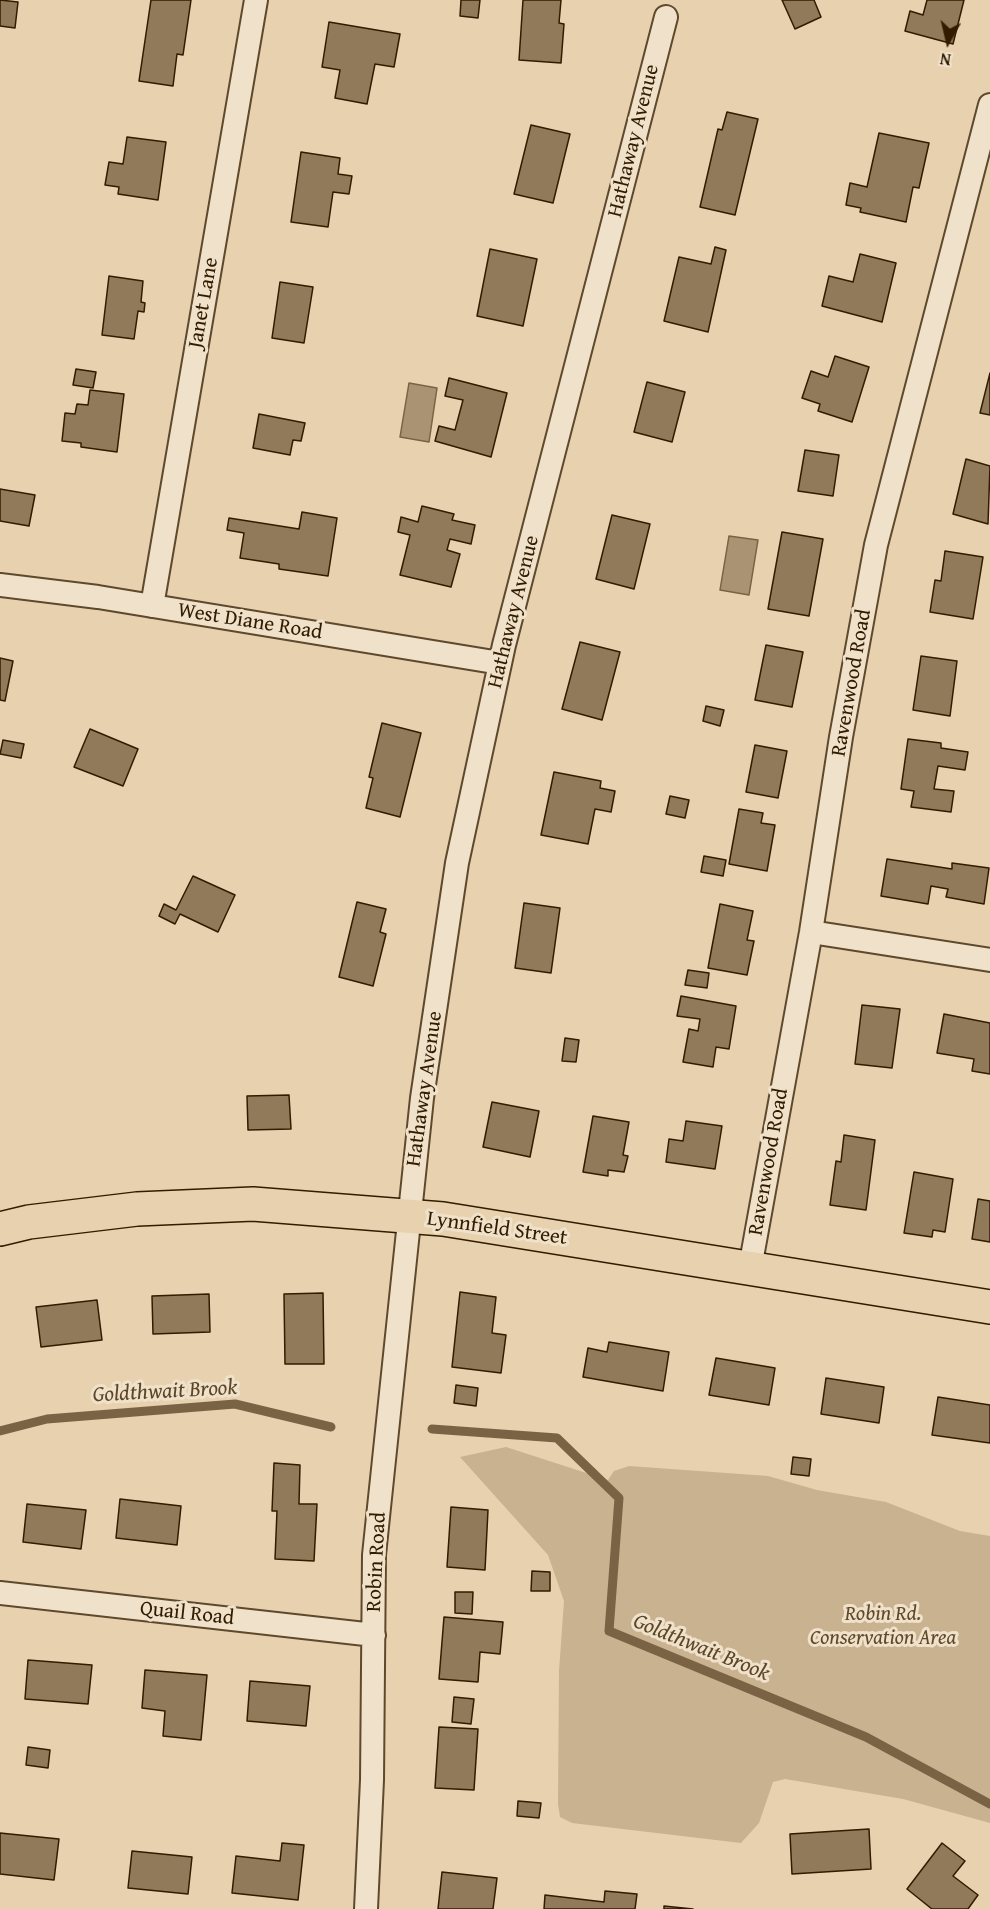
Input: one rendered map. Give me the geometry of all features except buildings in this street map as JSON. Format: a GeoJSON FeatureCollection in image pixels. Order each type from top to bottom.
{"type":"FeatureCollection","features":[{"type":"Feature","properties":{"kind":"main road","name":"Lynnfield Street"},"geometry":{"type":"LineString","coordinates":[[0,1228],[29,1222],[137,1209],[253,1204],[408,1216],[443,1219],[990,1307]]}},
{"type":"Feature","properties":{"kind":"street","name":"Janet Lane"},"geometry":{"type":"LineString","coordinates":[[152,606],[256,0]]}},
{"type":"Feature","properties":{"kind":"street","name":"Hathaway Avenue"},"geometry":{"type":"LineString","coordinates":[[408,1216],[422,1098],[457,863],[500,663],[666,17]]}},
{"type":"Feature","properties":{"kind":"street","name":"Ravenwood Road"},"geometry":{"type":"LineString","coordinates":[[750,1268],[811,932],[841,737],[876,545],[990,105]]}},
{"type":"Feature","properties":{"kind":"street","name":"West Diane Road"},"geometry":{"type":"LineString","coordinates":[[0,585],[152,606],[500,663]]}},
{"type":"Feature","properties":{"kind":"street"},"geometry":{"type":"LineString","coordinates":[[811,932],[990,960]]}},
{"type":"Feature","properties":{"kind":"street","name":"Robin Road"},"geometry":{"type":"LineString","coordinates":[[366,1909],[372,1779],[374,1555],[408,1216]]}},
{"type":"Feature","properties":{"kind":"street","name":"Quail Road"},"geometry":{"type":"LineString","coordinates":[[0,1593],[374,1635]]}},
{"type":"Feature","properties":{"kind":"green space","name":"Robin Rd. Conservation Area"},"geometry":{"type":"Polygon","coordinates":[[[506,1447],[608,1480],[614,1471],[629,1466],[768,1476],[817,1490],[886,1502],[960,1531],[990,1536],[990,1823],[903,1799],[785,1779],[773,1782],[759,1823],[741,1843],[572,1823],[560,1817],[558,1804],[559,1671],[564,1601],[548,1555],[460,1457],[506,1447]]]}},
{"type":"Feature","properties":{"kind":"shaded area"},"geometry":{"type":"Polygon","coordinates":[[[409,383],[437,388],[429,442],[400,437],[409,383]]]}},
{"type":"Feature","properties":{"kind":"shaded area"},"geometry":{"type":"Polygon","coordinates":[[[729,536],[758,540],[749,595],[720,590],[729,536]]]}},
{"type":"Feature","properties":{"kind":"waterway","name":"Goldthwait Brook"},"geometry":{"type":"LineString","coordinates":[[0,1431],[47,1419],[235,1404],[331,1427]]}},
{"type":"Feature","properties":{"kind":"waterway","name":"Goldthwait Brook"},"geometry":{"type":"LineString","coordinates":[[432,1429],[557,1438],[619,1498],[609,1631],[866,1737],[990,1804]]}}]}
